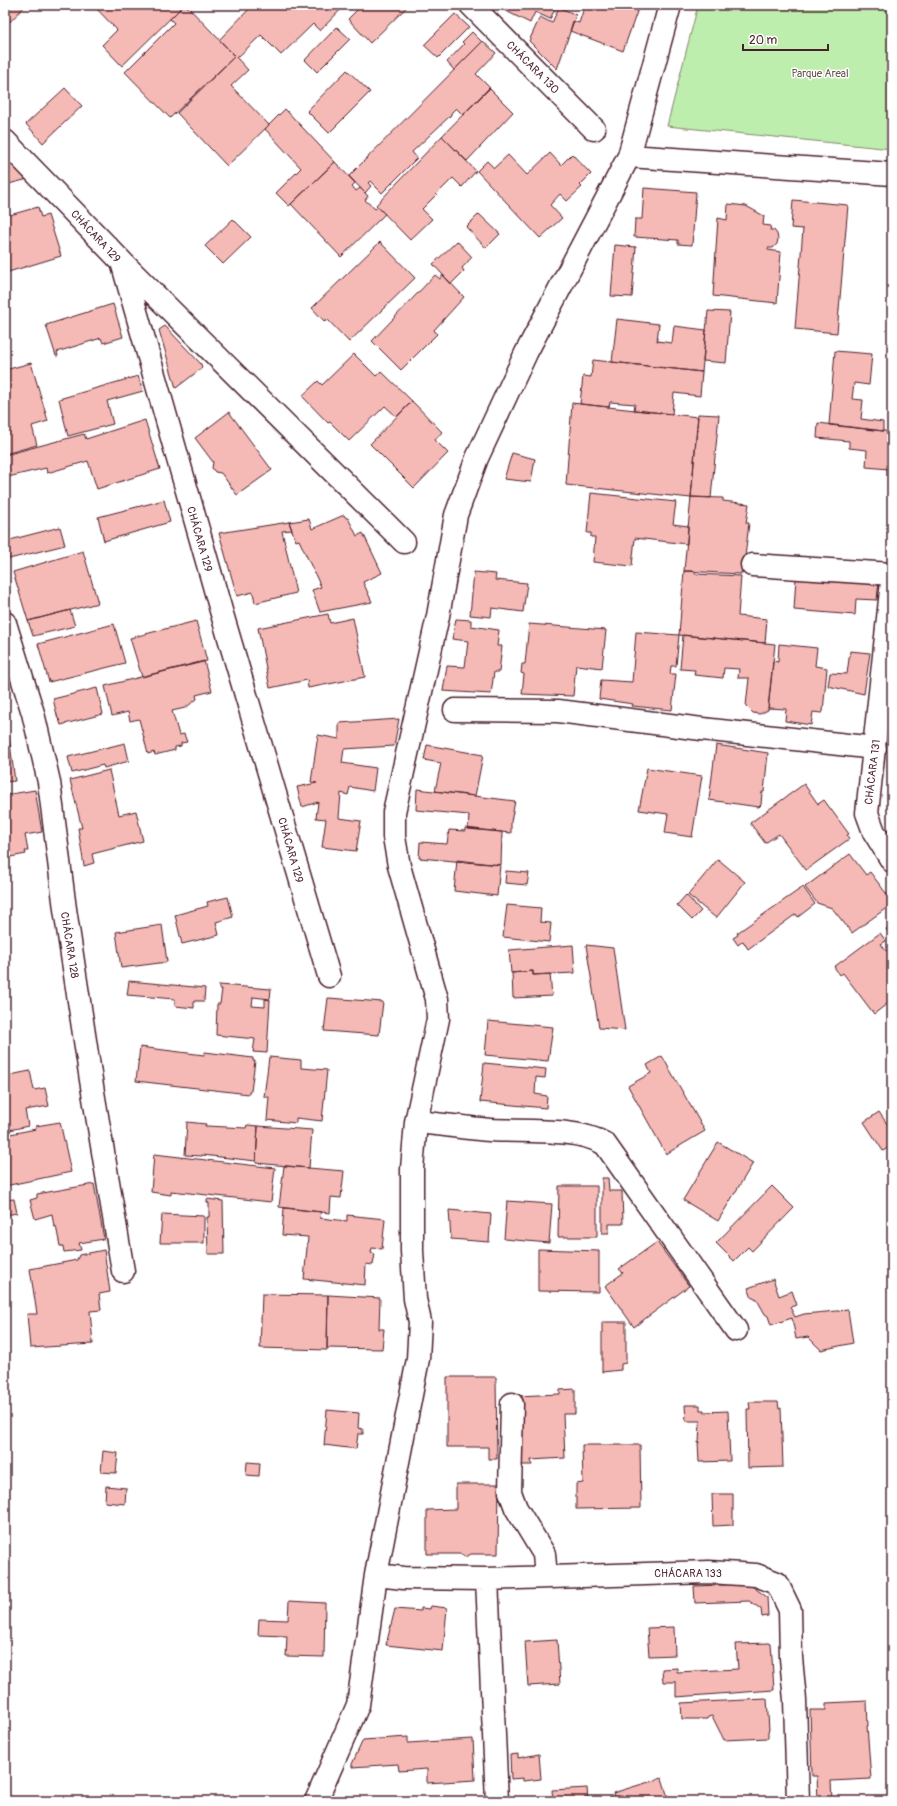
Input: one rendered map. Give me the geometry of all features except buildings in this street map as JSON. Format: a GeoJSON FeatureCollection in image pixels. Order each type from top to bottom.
{"type":"FeatureCollection","features":[{"type":"Feature","properties":{"kind":"street","name":"CHÁCARA 130"},"geometry":{"type":"LineString","coordinates":[[471,5],[594,130]]}},
{"type":"Feature","properties":{"kind":"street"},"geometry":{"type":"LineString","coordinates":[[316,1801],[358,1705],[376,1575],[418,1359],[420,1322],[415,1299],[412,1251],[412,1169],[416,1122],[435,1039],[438,1019],[437,999],[399,866],[394,837],[394,812],[438,616],[456,515],[477,458],[526,353],[629,156],[670,5]]}},
{"type":"Feature","properties":{"kind":"street","name":"CHÁCARA 129"},"geometry":{"type":"LineString","coordinates":[[5,141],[122,262],[222,614],[329,976]]}},
{"type":"Feature","properties":{"kind":"street"},"geometry":{"type":"LineString","coordinates":[[629,156],[892,174]]}},
{"type":"Feature","properties":{"kind":"street"},"geometry":{"type":"LineString","coordinates":[[122,262],[404,542]]}},
{"type":"Feature","properties":{"kind":"street"},"geometry":{"type":"LineString","coordinates":[[752,565],[892,574]]}},
{"type":"Feature","properties":{"kind":"street","name":"CHÁCARA 131"},"geometry":{"type":"LineString","coordinates":[[892,581],[867,813],[874,832],[892,861]]}},
{"type":"Feature","properties":{"kind":"street","name":"CHÁCARA 128"},"geometry":{"type":"LineString","coordinates":[[5,623],[33,714],[49,782],[66,916],[91,1080],[124,1271]]}},
{"type":"Feature","properties":{"kind":"street"},"geometry":{"type":"LineString","coordinates":[[455,710],[558,711],[875,748]]}},
{"type":"Feature","properties":{"kind":"street"},"geometry":{"type":"LineString","coordinates":[[416,1122],[490,1130],[572,1134],[596,1139],[605,1144],[736,1330]]}},
{"type":"Feature","properties":{"kind":"street"},"geometry":{"type":"LineString","coordinates":[[512,1404],[510,1492],[516,1508],[544,1554],[546,1577]]}},
{"type":"Feature","properties":{"kind":"street","name":"CHÁCARA 133"},"geometry":{"type":"LineString","coordinates":[[376,1575],[404,1578],[487,1579],[709,1572],[756,1575],[777,1583],[790,1610],[791,1658],[795,1700],[798,1801]]}},
{"type":"Feature","properties":{"kind":"street"},"geometry":{"type":"LineString","coordinates":[[487,1579],[497,1801]]}},
{"type":"Feature","properties":{"kind":"green space","name":"Parque Areal"},"geometry":{"type":"Polygon","coordinates":[[[698,5],[892,5],[892,149],[667,126],[698,5]]]}}]}
